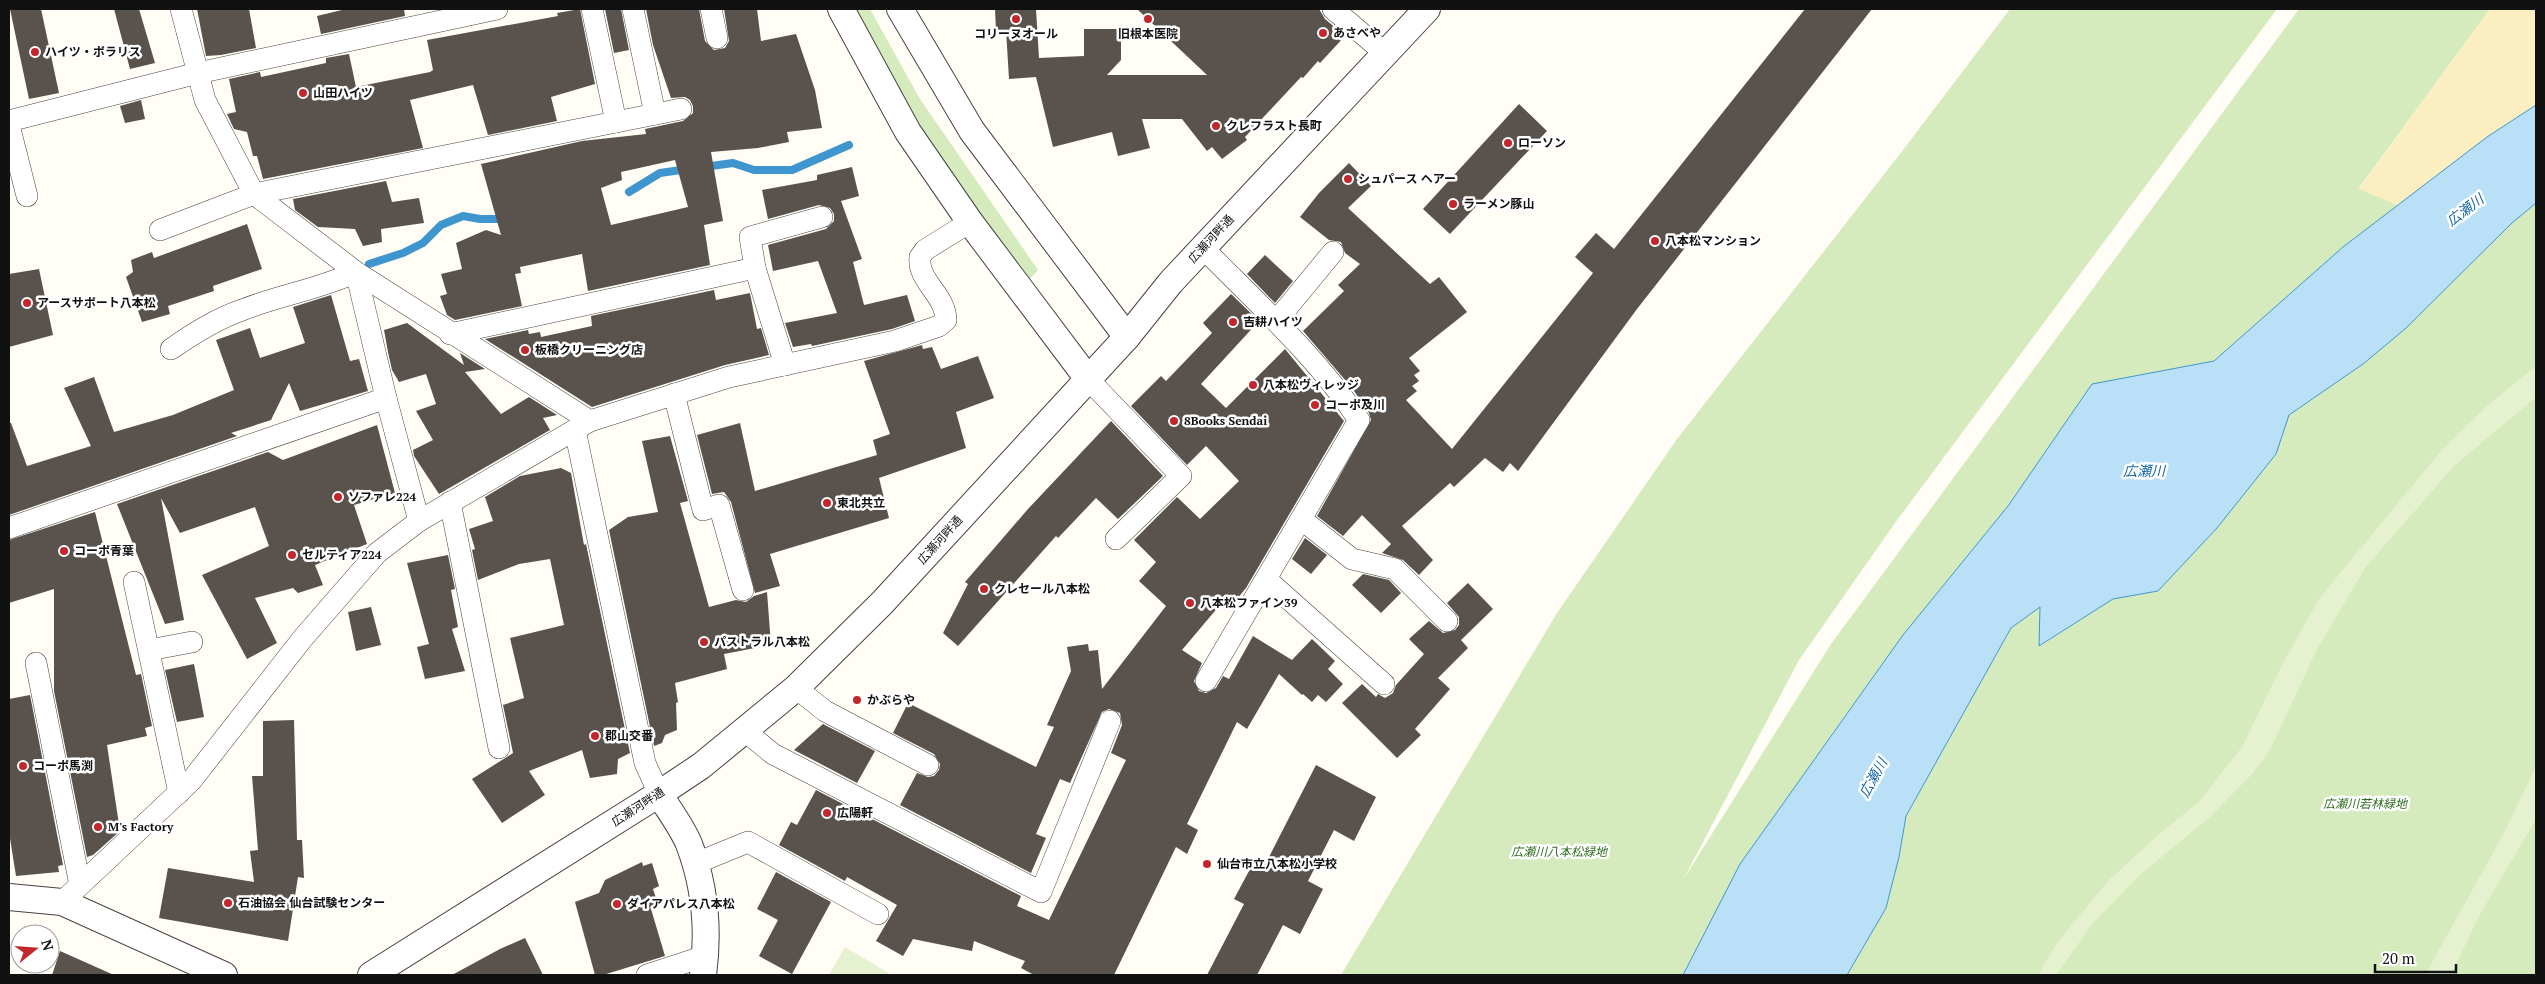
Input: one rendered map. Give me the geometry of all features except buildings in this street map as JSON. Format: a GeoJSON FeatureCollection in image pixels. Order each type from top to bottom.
{"type":"FeatureCollection","features":[{"type":"Feature","properties":{"kind":"street"},"geometry":{"type":"LineString","coordinates":[[181,9],[206,100],[254,194],[356,272],[582,425],[645,763],[659,794],[688,843],[706,907],[704,966],[647,975]]}},
{"type":"Feature","properties":{"kind":"street"},"geometry":{"type":"LineString","coordinates":[[9,121],[198,73],[497,9]]}},
{"type":"Feature","properties":{"kind":"street"},"geometry":{"type":"LineString","coordinates":[[592,9],[616,122]]}},
{"type":"Feature","properties":{"kind":"street"},"geometry":{"type":"LineString","coordinates":[[633,9],[655,114]]}},
{"type":"Feature","properties":{"kind":"street"},"geometry":{"type":"LineString","coordinates":[[711,9],[717,38]]}},
{"type":"Feature","properties":{"kind":"street"},"geometry":{"type":"LineString","coordinates":[[841,9],[908,132],[970,222],[1088,379],[1181,476],[1116,540]]}},
{"type":"Feature","properties":{"kind":"street"},"geometry":{"type":"LineString","coordinates":[[900,9],[972,131],[1127,337]]}},
{"type":"Feature","properties":{"kind":"street"},"geometry":{"type":"LineString","coordinates":[[1333,9],[1386,54]]}},
{"type":"Feature","properties":{"kind":"street","name":"広瀬河畔通"},"geometry":{"type":"LineString","coordinates":[[371,975],[659,794],[745,731],[796,688],[882,603],[1127,337],[1171,282],[1427,9]]}},
{"type":"Feature","properties":{"kind":"street"},"geometry":{"type":"LineString","coordinates":[[160,230],[254,194],[681,109]]}},
{"type":"Feature","properties":{"kind":"street"},"geometry":{"type":"LineString","coordinates":[[9,125],[27,196]]}},
{"type":"Feature","properties":{"kind":"street"},"geometry":{"type":"LineString","coordinates":[[785,365],[755,268],[750,237],[822,217]]}},
{"type":"Feature","properties":{"kind":"street"},"geometry":{"type":"LineString","coordinates":[[71,894],[191,782],[303,638],[352,581],[377,553],[419,520],[582,425],[729,377],[895,341],[939,326],[946,320],[946,311],[943,303],[923,274],[920,257],[925,250],[970,222]]}},
{"type":"Feature","properties":{"kind":"street"},"geometry":{"type":"LineString","coordinates":[[1203,248],[1277,320],[1339,390],[1359,420],[1206,682]]}},
{"type":"Feature","properties":{"kind":"street"},"geometry":{"type":"LineString","coordinates":[[1277,320],[1333,252]]}},
{"type":"Feature","properties":{"kind":"street"},"geometry":{"type":"LineString","coordinates":[[450,334],[755,268]]}},
{"type":"Feature","properties":{"kind":"street"},"geometry":{"type":"LineString","coordinates":[[172,349],[201,328],[242,310],[327,286],[356,272]]}},
{"type":"Feature","properties":{"kind":"street"},"geometry":{"type":"LineString","coordinates":[[356,272],[386,398],[419,520]]}},
{"type":"Feature","properties":{"kind":"street"},"geometry":{"type":"LineString","coordinates":[[674,394],[703,510],[719,505],[743,590]]}},
{"type":"Feature","properties":{"kind":"street"},"geometry":{"type":"LineString","coordinates":[[9,528],[386,398]]}},
{"type":"Feature","properties":{"kind":"street"},"geometry":{"type":"LineString","coordinates":[[450,502],[499,748]]}},
{"type":"Feature","properties":{"kind":"street"},"geometry":{"type":"LineString","coordinates":[[1301,519],[1352,559],[1395,569],[1448,621]]}},
{"type":"Feature","properties":{"kind":"street"},"geometry":{"type":"LineString","coordinates":[[1266,578],[1384,684]]}},
{"type":"Feature","properties":{"kind":"street"},"geometry":{"type":"LineString","coordinates":[[134,582],[179,793]]}},
{"type":"Feature","properties":{"kind":"street"},"geometry":{"type":"LineString","coordinates":[[149,650],[192,642]]}},
{"type":"Feature","properties":{"kind":"street"},"geometry":{"type":"LineString","coordinates":[[36,663],[71,894]]}},
{"type":"Feature","properties":{"kind":"street"},"geometry":{"type":"LineString","coordinates":[[796,688],[824,711],[928,765]]}},
{"type":"Feature","properties":{"kind":"street"},"geometry":{"type":"LineString","coordinates":[[745,731],[773,754],[1042,892],[1110,721]]}},
{"type":"Feature","properties":{"kind":"street"},"geometry":{"type":"LineString","coordinates":[[694,864],[748,842],[878,914]]}},
{"type":"Feature","properties":{"kind":"street"},"geometry":{"type":"LineString","coordinates":[[9,897],[71,894],[224,975]]}},
{"type":"Feature","properties":{"kind":"green space"},"geometry":{"type":"Polygon","coordinates":[[[855,9],[870,9],[920,99],[1038,270],[1029,280],[949,174],[908,106],[855,9]]]}},
{"type":"Feature","properties":{"kind":"green space","name":"広瀬川八本松緑地"},"geometry":{"type":"Polygon","coordinates":[[[2010,9],[2277,9],[1895,523],[1799,660],[1683,880],[1831,644],[2299,9],[2490,9],[2359,188],[2399,206],[2343,247],[2214,361],[2092,384],[2008,506],[1903,635],[1741,864],[1683,975],[1341,975],[1557,613],[1677,439],[1900,154],[2010,9]]]}},
{"type":"Feature","properties":{"kind":"green space","name":"広瀬川若林緑地"},"geometry":{"type":"Polygon","coordinates":[[[2536,203],[2536,975],[1847,975],[1886,908],[1899,857],[1906,816],[2011,628],[2040,606],[2040,646],[2113,599],[2158,591],[2217,528],[2276,454],[2289,415],[2363,364],[2405,329],[2512,223],[2536,203]]]}},
{"type":"Feature","properties":{"kind":"green space"},"geometry":{"type":"Polygon","coordinates":[[[2536,366],[2536,397],[2454,466],[2365,568],[2317,649],[2270,750],[2252,774],[2210,817],[2142,873],[2093,923],[2056,975],[2038,975],[2057,943],[2108,881],[2165,829],[2199,802],[2242,747],[2283,663],[2319,599],[2441,451],[2488,405],[2536,366]]]}},
{"type":"Feature","properties":{"kind":"green space"},"geometry":{"type":"Polygon","coordinates":[[[2536,766],[2536,819],[2479,916],[2451,975],[2425,975],[2503,835],[2536,766]]]}},
{"type":"Feature","properties":{"kind":"green space"},"geometry":{"type":"Polygon","coordinates":[[[845,947],[892,975],[829,975],[845,947]]]}},
{"type":"Feature","properties":{"kind":"sand"},"geometry":{"type":"Polygon","coordinates":[[[2490,9],[2536,9],[2536,105],[2487,137],[2399,206],[2359,189],[2490,9]]]}},
{"type":"Feature","properties":{"kind":"water","name":"広瀬川"},"geometry":{"type":"Polygon","coordinates":[[[2536,105],[2536,203],[2512,223],[2405,329],[2363,364],[2289,415],[2276,454],[2217,528],[2158,591],[2113,599],[2039,646],[2040,607],[2011,628],[1906,816],[1899,857],[1886,908],[1847,975],[1683,975],[1740,864],[1903,635],[2008,506],[2092,384],[2214,361],[2343,247],[2487,137],[2536,105]]]}},
{"type":"Feature","properties":{"kind":"waterway"},"geometry":{"type":"LineString","coordinates":[[704,167],[733,163],[754,170],[792,170],[849,145]]}},
{"type":"Feature","properties":{"kind":"waterway"},"geometry":{"type":"LineString","coordinates":[[629,192],[660,173],[688,169]]}},
{"type":"Feature","properties":{"kind":"waterway"},"geometry":{"type":"LineString","coordinates":[[369,264],[403,253],[423,243],[441,225],[463,216],[480,219],[507,219]]}},
{"type":"Feature","properties":{"kind":"place","name":"コリーヌオール"},"geometry":{"type":"Point","coordinates":[1016,19]}},
{"type":"Feature","properties":{"kind":"place","name":"旧根本医院"},"geometry":{"type":"Point","coordinates":[1148,19]}},
{"type":"Feature","properties":{"kind":"place","name":"あさべや"},"geometry":{"type":"Point","coordinates":[1323,33]}},
{"type":"Feature","properties":{"kind":"place","name":"ハイツ・ポラリス"},"geometry":{"type":"Point","coordinates":[35,52]}},
{"type":"Feature","properties":{"kind":"place","name":"山田ハイツ"},"geometry":{"type":"Point","coordinates":[303,93]}},
{"type":"Feature","properties":{"kind":"place","name":"クレフラスト長町"},"geometry":{"type":"Point","coordinates":[1216,126]}},
{"type":"Feature","properties":{"kind":"place","name":"ローソン"},"geometry":{"type":"Point","coordinates":[1508,143]}},
{"type":"Feature","properties":{"kind":"place","name":"シュパース ヘアー"},"geometry":{"type":"Point","coordinates":[1348,179]}},
{"type":"Feature","properties":{"kind":"place","name":"ラーメン豚山"},"geometry":{"type":"Point","coordinates":[1453,204]}},
{"type":"Feature","properties":{"kind":"place","name":"八本松マンション"},"geometry":{"type":"Point","coordinates":[1655,241]}},
{"type":"Feature","properties":{"kind":"place","name":"アースサポート八本松"},"geometry":{"type":"Point","coordinates":[27,303]}},
{"type":"Feature","properties":{"kind":"place","name":"吉耕ハイツ"},"geometry":{"type":"Point","coordinates":[1233,322]}},
{"type":"Feature","properties":{"kind":"place","name":"板橋クリーニング店"},"geometry":{"type":"Point","coordinates":[525,350]}},
{"type":"Feature","properties":{"kind":"place","name":"八本松ヴィレッジ"},"geometry":{"type":"Point","coordinates":[1253,385]}},
{"type":"Feature","properties":{"kind":"place","name":"コーポ及川"},"geometry":{"type":"Point","coordinates":[1315,405]}},
{"type":"Feature","properties":{"kind":"place","name":"8Books Sendai"},"geometry":{"type":"Point","coordinates":[1174,421]}},
{"type":"Feature","properties":{"kind":"place","name":"ソファレ224"},"geometry":{"type":"Point","coordinates":[338,497]}},
{"type":"Feature","properties":{"kind":"place","name":"東北共立"},"geometry":{"type":"Point","coordinates":[827,503]}},
{"type":"Feature","properties":{"kind":"place","name":"コーポ青葉"},"geometry":{"type":"Point","coordinates":[64,551]}},
{"type":"Feature","properties":{"kind":"place","name":"セルティア224"},"geometry":{"type":"Point","coordinates":[292,555]}},
{"type":"Feature","properties":{"kind":"place","name":"クレセール八本松"},"geometry":{"type":"Point","coordinates":[984,589]}},
{"type":"Feature","properties":{"kind":"place","name":"八本松ファイン39"},"geometry":{"type":"Point","coordinates":[1190,603]}},
{"type":"Feature","properties":{"kind":"place","name":"パストラル八本松"},"geometry":{"type":"Point","coordinates":[704,642]}},
{"type":"Feature","properties":{"kind":"place","name":"かぶらや"},"geometry":{"type":"Point","coordinates":[857,700]}},
{"type":"Feature","properties":{"kind":"place","name":"郡山交番"},"geometry":{"type":"Point","coordinates":[595,736]}},
{"type":"Feature","properties":{"kind":"place","name":"コーポ馬渕"},"geometry":{"type":"Point","coordinates":[23,766]}},
{"type":"Feature","properties":{"kind":"place","name":"広陽軒"},"geometry":{"type":"Point","coordinates":[827,813]}},
{"type":"Feature","properties":{"kind":"place","name":"M's Factory"},"geometry":{"type":"Point","coordinates":[98,827]}},
{"type":"Feature","properties":{"kind":"place","name":"仙台市立八本松小学校"},"geometry":{"type":"Point","coordinates":[1207,864]}},
{"type":"Feature","properties":{"kind":"place","name":"石油協会 仙台試験センター"},"geometry":{"type":"Point","coordinates":[228,903]}},
{"type":"Feature","properties":{"kind":"place","name":"ダイアパレス八本松"},"geometry":{"type":"Point","coordinates":[617,904]}}]}
